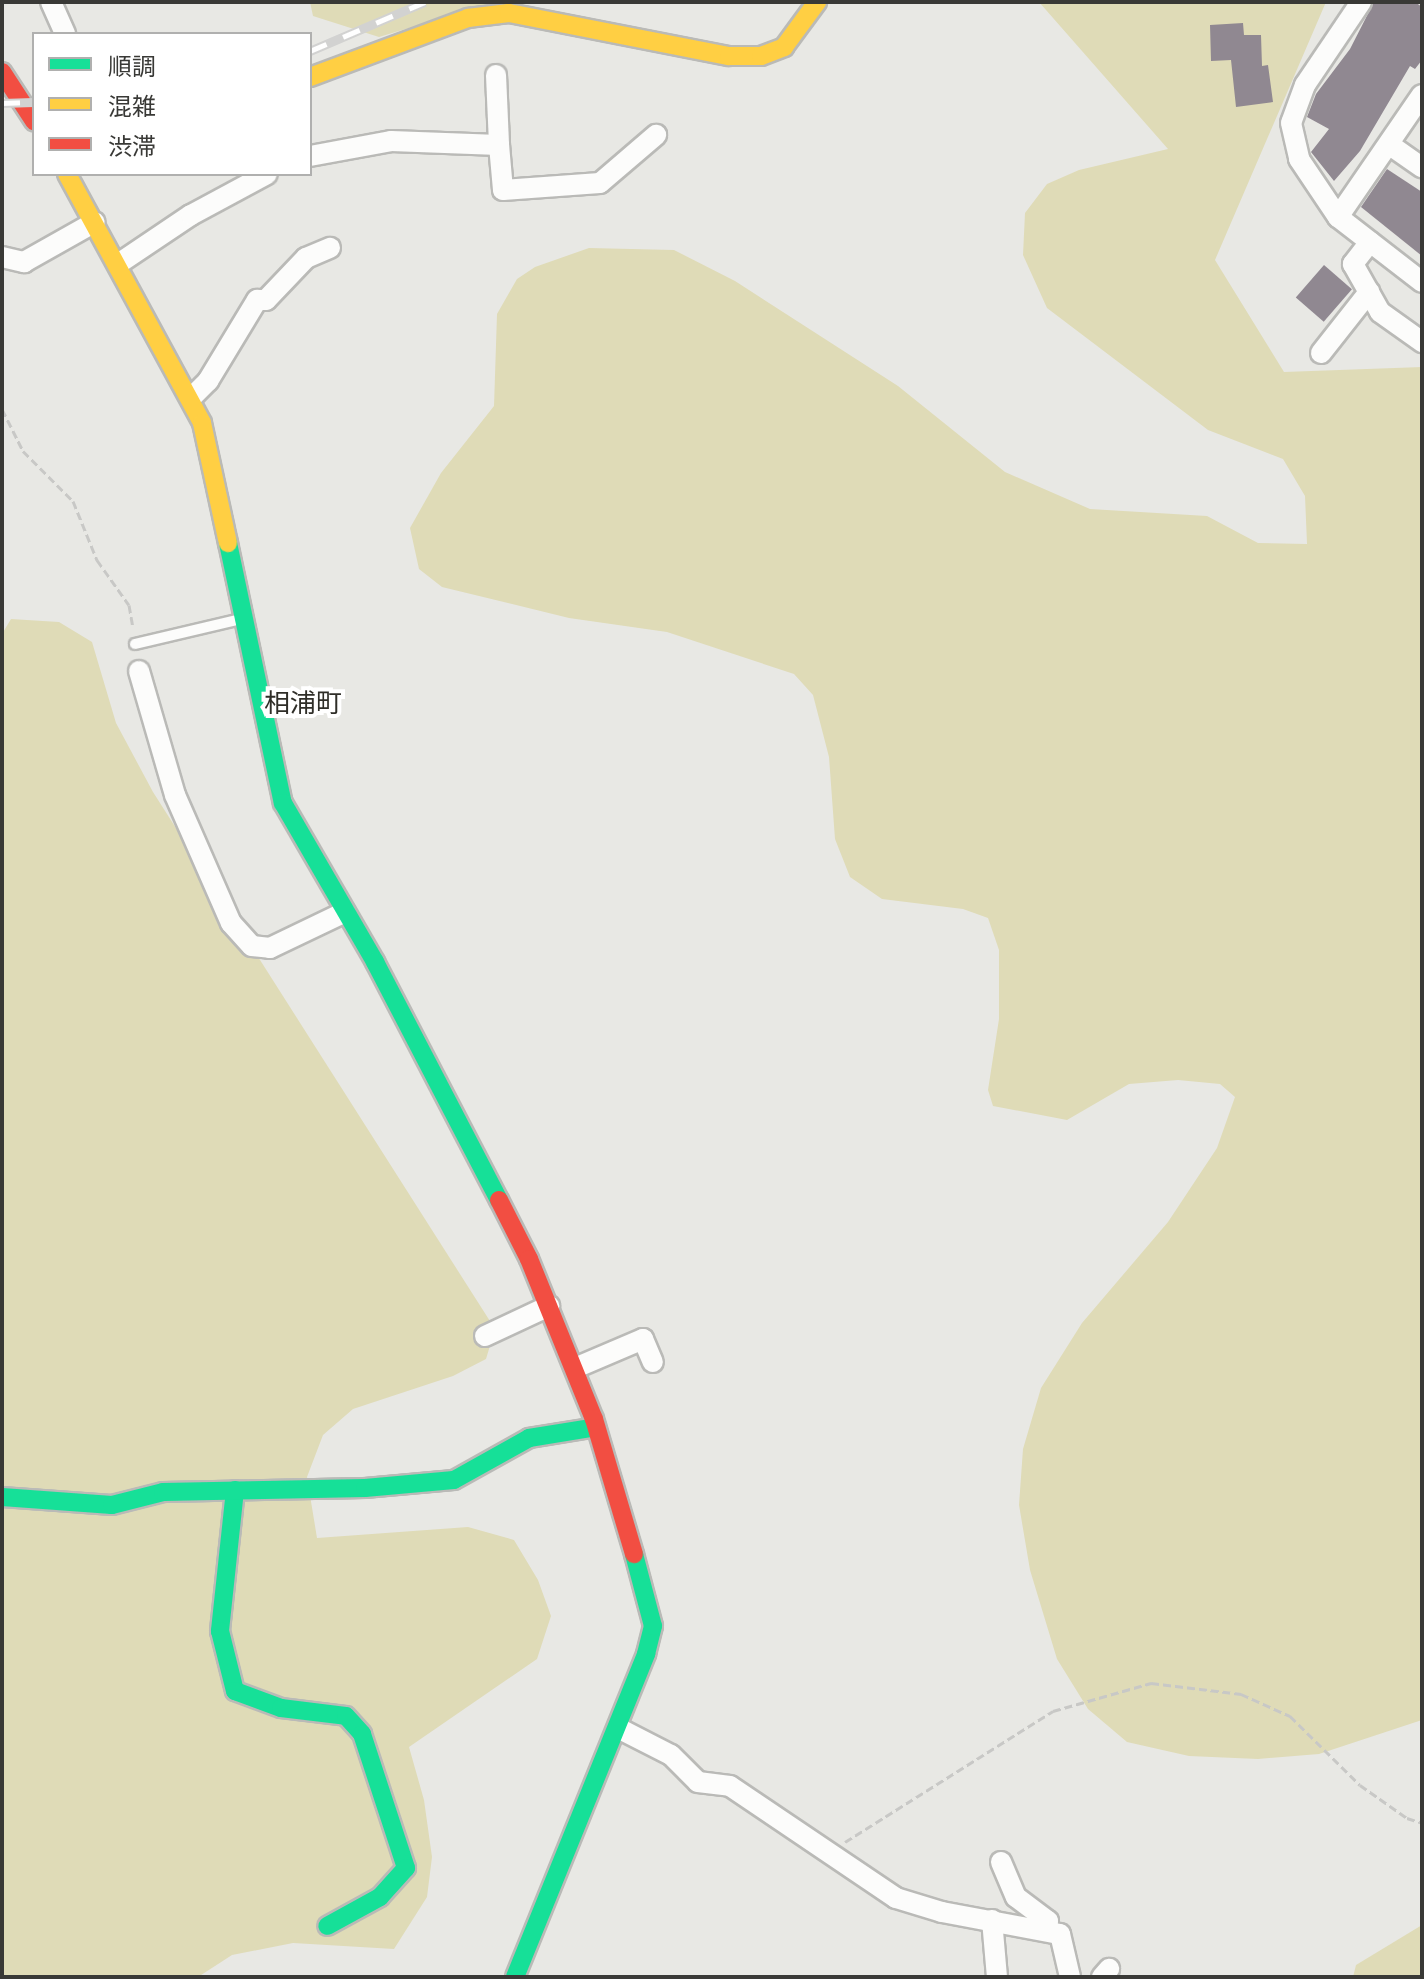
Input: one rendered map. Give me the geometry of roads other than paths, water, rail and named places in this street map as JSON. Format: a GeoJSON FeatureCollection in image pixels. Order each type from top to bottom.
{"type":"FeatureCollection","features":[{"type":"Feature","properties":{"kind":"street"},"geometry":{"type":"LineString","coordinates":[[51,2],[64,32]]}},
{"type":"Feature","properties":{"kind":"street"},"geometry":{"type":"LineString","coordinates":[[312,76],[468,18],[509,13],[729,56],[761,56],[784,47],[817,2]]}},
{"type":"Feature","properties":{"kind":"street"},"geometry":{"type":"LineString","coordinates":[[1361,2],[1305,85],[1291,123],[1299,159],[1338,217],[1422,282]]}},
{"type":"Feature","properties":{"kind":"street"},"geometry":{"type":"LineString","coordinates":[[2,72],[32,118]]}},
{"type":"Feature","properties":{"kind":"street"},"geometry":{"type":"LineString","coordinates":[[496,75],[503,190],[600,183],[656,135]]}},
{"type":"Feature","properties":{"kind":"street"},"geometry":{"type":"LineString","coordinates":[[1338,217],[1422,95]]}},
{"type":"Feature","properties":{"kind":"street"},"geometry":{"type":"LineString","coordinates":[[312,156],[391,141],[499,145]]}},
{"type":"Feature","properties":{"kind":"street"},"geometry":{"type":"LineString","coordinates":[[1390,145],[1422,167]]}},
{"type":"Feature","properties":{"kind":"street"},"geometry":{"type":"LineString","coordinates":[[118,264],[191,215],[263,176]]}},
{"type":"Feature","properties":{"kind":"street"},"geometry":{"type":"LineString","coordinates":[[76,180],[95,222],[192,397],[206,437],[283,803],[345,912],[549,1306],[596,1427],[653,1626],[618,1728],[515,1977]]}},
{"type":"Feature","properties":{"kind":"street"},"geometry":{"type":"LineString","coordinates":[[2,257],[24,262],[95,222]]}},
{"type":"Feature","properties":{"kind":"street"},"geometry":{"type":"LineString","coordinates":[[1370,242],[1353,264],[1380,312],[1422,342]]}},
{"type":"Feature","properties":{"kind":"street"},"geometry":{"type":"LineString","coordinates":[[192,397],[208,381],[257,300],[266,300],[306,258],[330,248]]}},
{"type":"Feature","properties":{"kind":"street"},"geometry":{"type":"LineString","coordinates":[[1321,353],[1369,292]]}},
{"type":"Feature","properties":{"kind":"street"},"geometry":{"type":"LineString","coordinates":[[139,671],[175,795],[231,923],[252,946],[270,948],[345,912]]}},
{"type":"Feature","properties":{"kind":"street"},"geometry":{"type":"LineString","coordinates":[[485,1336],[549,1306]]}},
{"type":"Feature","properties":{"kind":"street"},"geometry":{"type":"LineString","coordinates":[[575,1368],[643,1339],[653,1362]]}},
{"type":"Feature","properties":{"kind":"street"},"geometry":{"type":"LineString","coordinates":[[2,1497],[112,1505],[163,1492],[454,1480],[529,1438],[596,1427]]}},
{"type":"Feature","properties":{"kind":"street"},"geometry":{"type":"LineString","coordinates":[[235,1490],[220,1631],[225,1666],[235,1691],[281,1708],[346,1716],[362,1734],[406,1868],[380,1897],[327,1926]]}},
{"type":"Feature","properties":{"kind":"street"},"geometry":{"type":"LineString","coordinates":[[618,1728],[671,1755],[698,1782],[730,1786],[896,1898],[1060,1934],[1070,1977]]}},
{"type":"Feature","properties":{"kind":"street"},"geometry":{"type":"LineString","coordinates":[[1001,1862],[1016,1897],[1048,1921],[1043,1930]]}},
{"type":"Feature","properties":{"kind":"street"},"geometry":{"type":"LineString","coordinates":[[992,1920],[997,1977]]}},
{"type":"Feature","properties":{"kind":"lane"},"geometry":{"type":"LineString","coordinates":[[135,644],[244,618]]}},
{"type":"Feature","properties":{"kind":"railway"},"geometry":{"type":"LineString","coordinates":[[312,50],[425,2]]}},
{"type":"Feature","properties":{"kind":"railway"},"geometry":{"type":"LineString","coordinates":[[2,103],[32,102]]}},
{"type":"Feature","properties":{"kind":"district","name":"相浦町"},"geometry":{"type":"Point","coordinates":[303,703]}}]}
